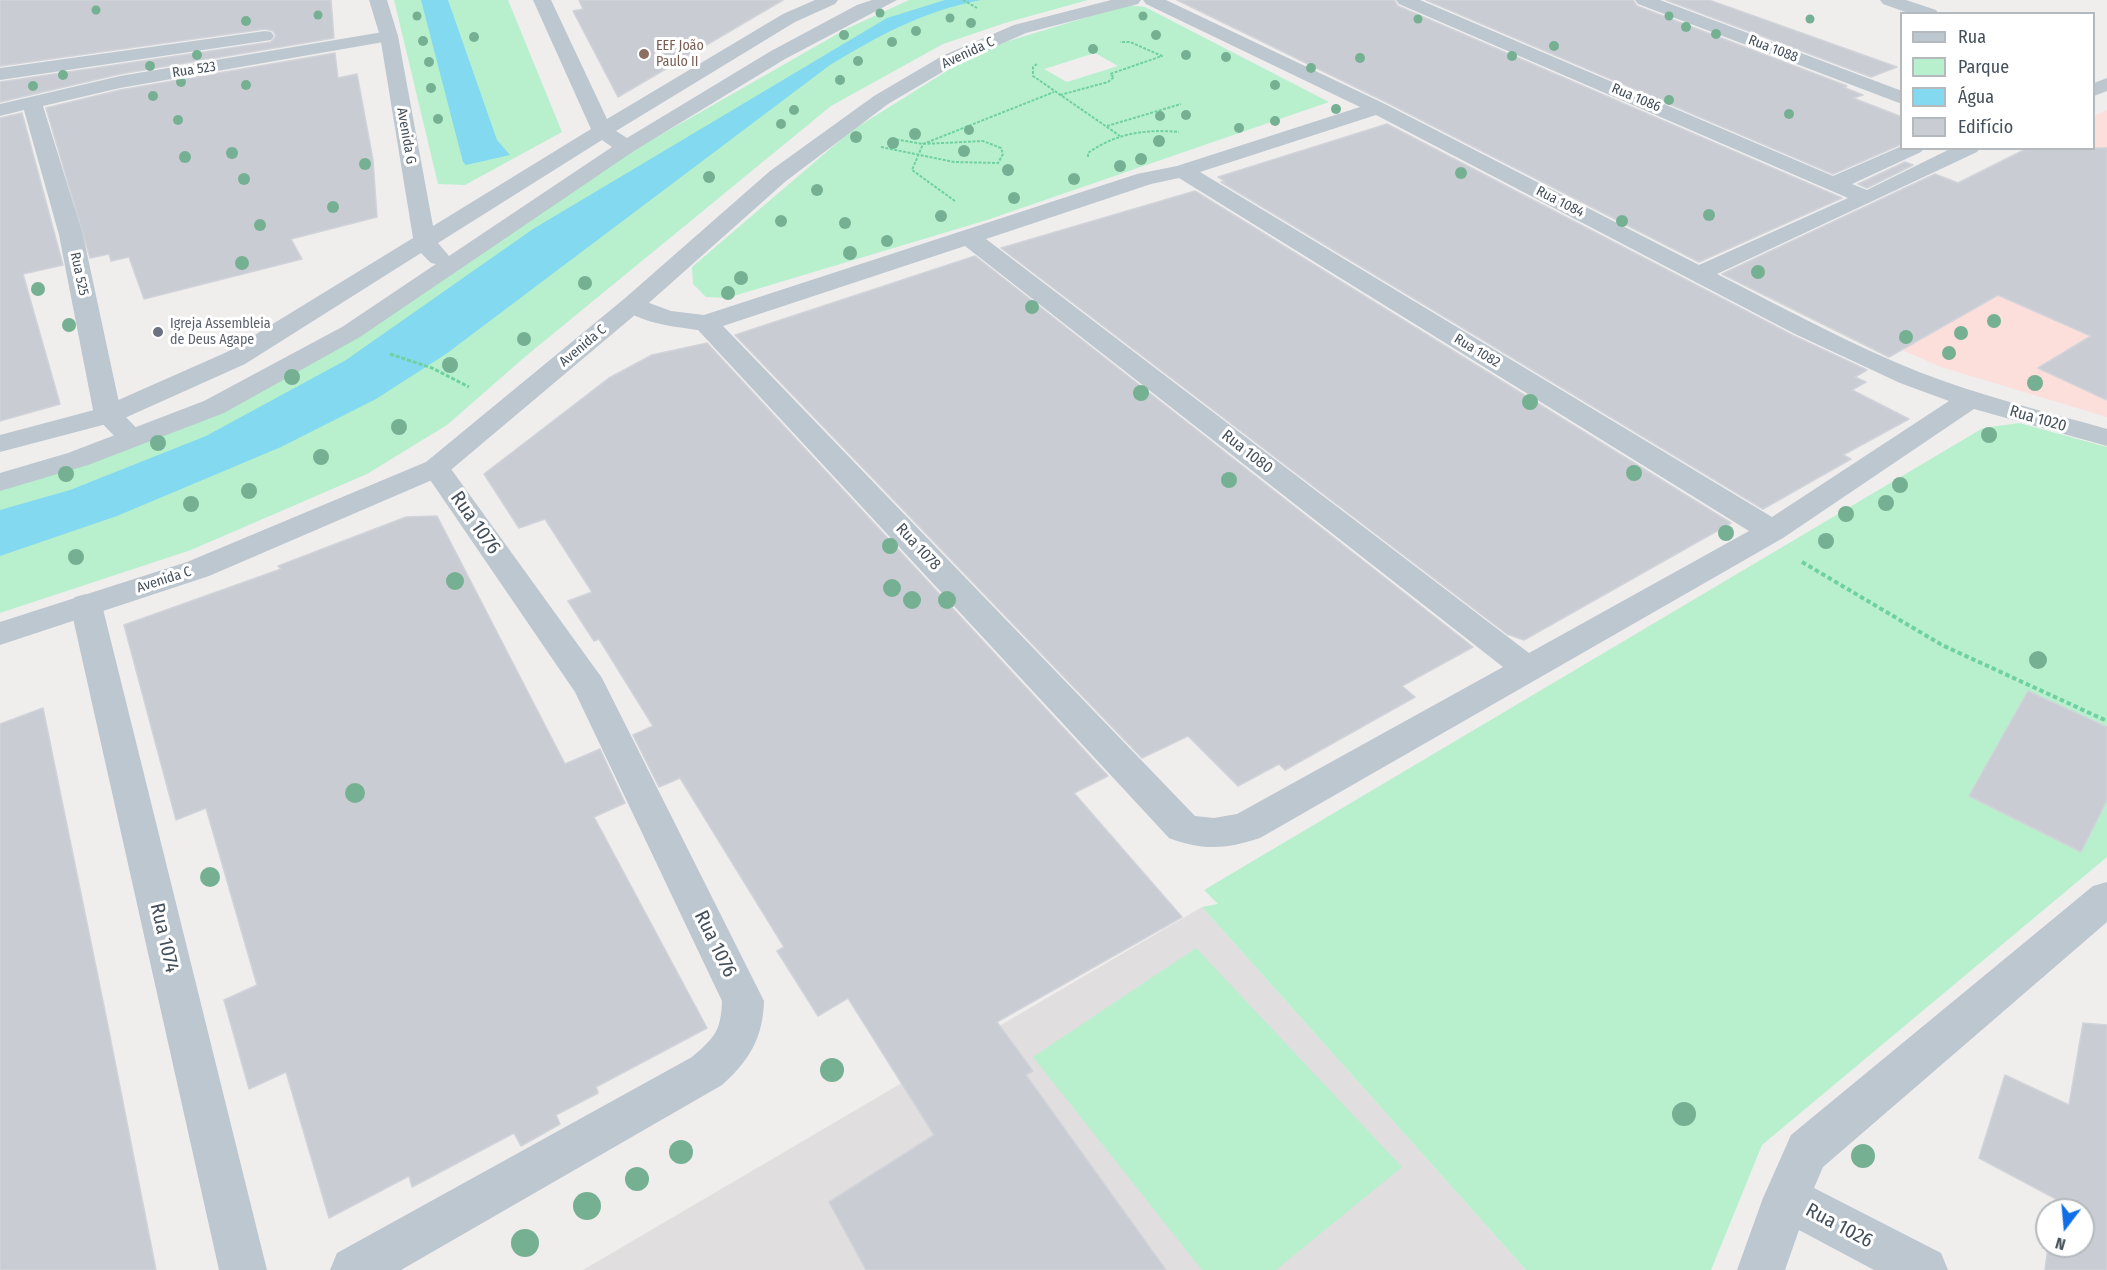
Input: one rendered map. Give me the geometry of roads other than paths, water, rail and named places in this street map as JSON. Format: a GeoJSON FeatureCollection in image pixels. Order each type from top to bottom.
{"type":"FeatureCollection","features":[{"type":"Feature","properties":{"kind":"street"},"geometry":{"type":"LineString","coordinates":[[542,0],[602,131],[627,147]]}},
{"type":"Feature","properties":{"kind":"street"},"geometry":{"type":"LineString","coordinates":[[0,444],[108,415],[236,358],[789,18],[829,0]]}},
{"type":"Feature","properties":{"kind":"street"},"geometry":{"type":"LineString","coordinates":[[0,482],[78,459],[214,407],[351,332],[446,266],[627,147],[778,55],[863,9],[888,0]]}},
{"type":"Feature","properties":{"kind":"street","name":"Avenida C"},"geometry":{"type":"LineString","coordinates":[[0,634],[198,569],[436,468],[633,304],[778,176],[881,100],[949,60],[1020,29],[1132,0]]}},
{"type":"Feature","properties":{"kind":"street","name":"Rua 1084"},"geometry":{"type":"LineString","coordinates":[[1152,0],[1378,108],[1804,328],[1909,377],[1970,399]]}},
{"type":"Feature","properties":{"kind":"street","name":"Rua 1086"},"geometry":{"type":"LineString","coordinates":[[1405,0],[1867,198]]}},
{"type":"Feature","properties":{"kind":"street","name":"Rua 1088"},"geometry":{"type":"LineString","coordinates":[[1644,0],[1900,97]]}},
{"type":"Feature","properties":{"kind":"street"},"geometry":{"type":"LineString","coordinates":[[1889,0],[1924,12]]}},
{"type":"Feature","properties":{"kind":"street"},"geometry":{"type":"LineString","coordinates":[[349,24],[383,18]]}},
{"type":"Feature","properties":{"kind":"street","name":"Rua 523"},"geometry":{"type":"LineString","coordinates":[[0,110],[383,18]]}},
{"type":"Feature","properties":{"kind":"street","name":"Avenida G"},"geometry":{"type":"LineString","coordinates":[[383,18],[425,243]]}},
{"type":"Feature","properties":{"kind":"street","name":"Rua 523"},"geometry":{"type":"LineString","coordinates":[[0,74],[282,34]]}},
{"type":"Feature","properties":{"kind":"street","name":"Rua 525"},"geometry":{"type":"LineString","coordinates":[[32,102],[71,236],[108,415]]}},
{"type":"Feature","properties":{"kind":"street"},"geometry":{"type":"LineString","coordinates":[[633,304],[666,318],[706,323],[1145,179],[1182,171],[1378,108]]}},
{"type":"Feature","properties":{"kind":"street"},"geometry":{"type":"LineString","coordinates":[[1835,183],[1909,150]]}},
{"type":"Feature","properties":{"kind":"street"},"geometry":{"type":"LineString","coordinates":[[1698,274],[1867,198],[1966,150]]}},
{"type":"Feature","properties":{"kind":"street","name":"Rua 1082"},"geometry":{"type":"LineString","coordinates":[[1182,171],[1772,531]]}},
{"type":"Feature","properties":{"kind":"street","name":"Rua 1080"},"geometry":{"type":"LineString","coordinates":[[969,237],[1526,668]]}},
{"type":"Feature","properties":{"kind":"street"},"geometry":{"type":"LineString","coordinates":[[425,243],[446,266]]}},
{"type":"Feature","properties":{"kind":"street","name":"Rua 1078"},"geometry":{"type":"LineString","coordinates":[[706,323],[1182,827],[1197,834],[1215,835],[1247,827],[1526,668]]}},
{"type":"Feature","properties":{"kind":"street"},"geometry":{"type":"LineString","coordinates":[[1526,668],[1772,531],[1970,399]]}},
{"type":"Feature","properties":{"kind":"street","name":"Rua 1020"},"geometry":{"type":"LineString","coordinates":[[1970,399],[2107,438]]}},
{"type":"Feature","properties":{"kind":"street"},"geometry":{"type":"LineString","coordinates":[[108,415],[132,438]]}},
{"type":"Feature","properties":{"kind":"street","name":"Rua 1076"},"geometry":{"type":"LineString","coordinates":[[354,1270],[706,1071],[735,1047],[743,1025],[743,1001],[590,687],[436,468]]}},
{"type":"Feature","properties":{"kind":"street","name":"Rua 1074"},"geometry":{"type":"LineString","coordinates":[[86,605],[243,1270]]}},
{"type":"Feature","properties":{"kind":"street"},"geometry":{"type":"LineString","coordinates":[[1761,1270],[1786,1198],[1807,1151],[2103,907]]}},
{"type":"Feature","properties":{"kind":"street","name":"Rua 1026"},"geometry":{"type":"LineString","coordinates":[[1786,1198],[1924,1270]]}},
{"type":"Feature","properties":{"kind":"water"},"geometry":{"type":"Polygon","coordinates":[[[421,0],[448,0],[497,140],[510,155],[466,165],[463,162],[421,0]]]}},
{"type":"Feature","properties":{"kind":"water"},"geometry":{"type":"Polygon","coordinates":[[[945,0],[981,0],[939,11],[902,25],[830,65],[446,354],[376,399],[281,447],[117,516],[0,556],[0,510],[70,490],[206,436],[346,360],[533,229],[887,18],[945,0]]]}},
{"type":"Feature","properties":{"kind":"place","name":"EEF João Paulo II"},"geometry":{"type":"Point","coordinates":[644,54]}},
{"type":"Feature","properties":{"kind":"place","name":"Igreja Assembleia de Deus Agape"},"geometry":{"type":"Point","coordinates":[158,332]}}]}
